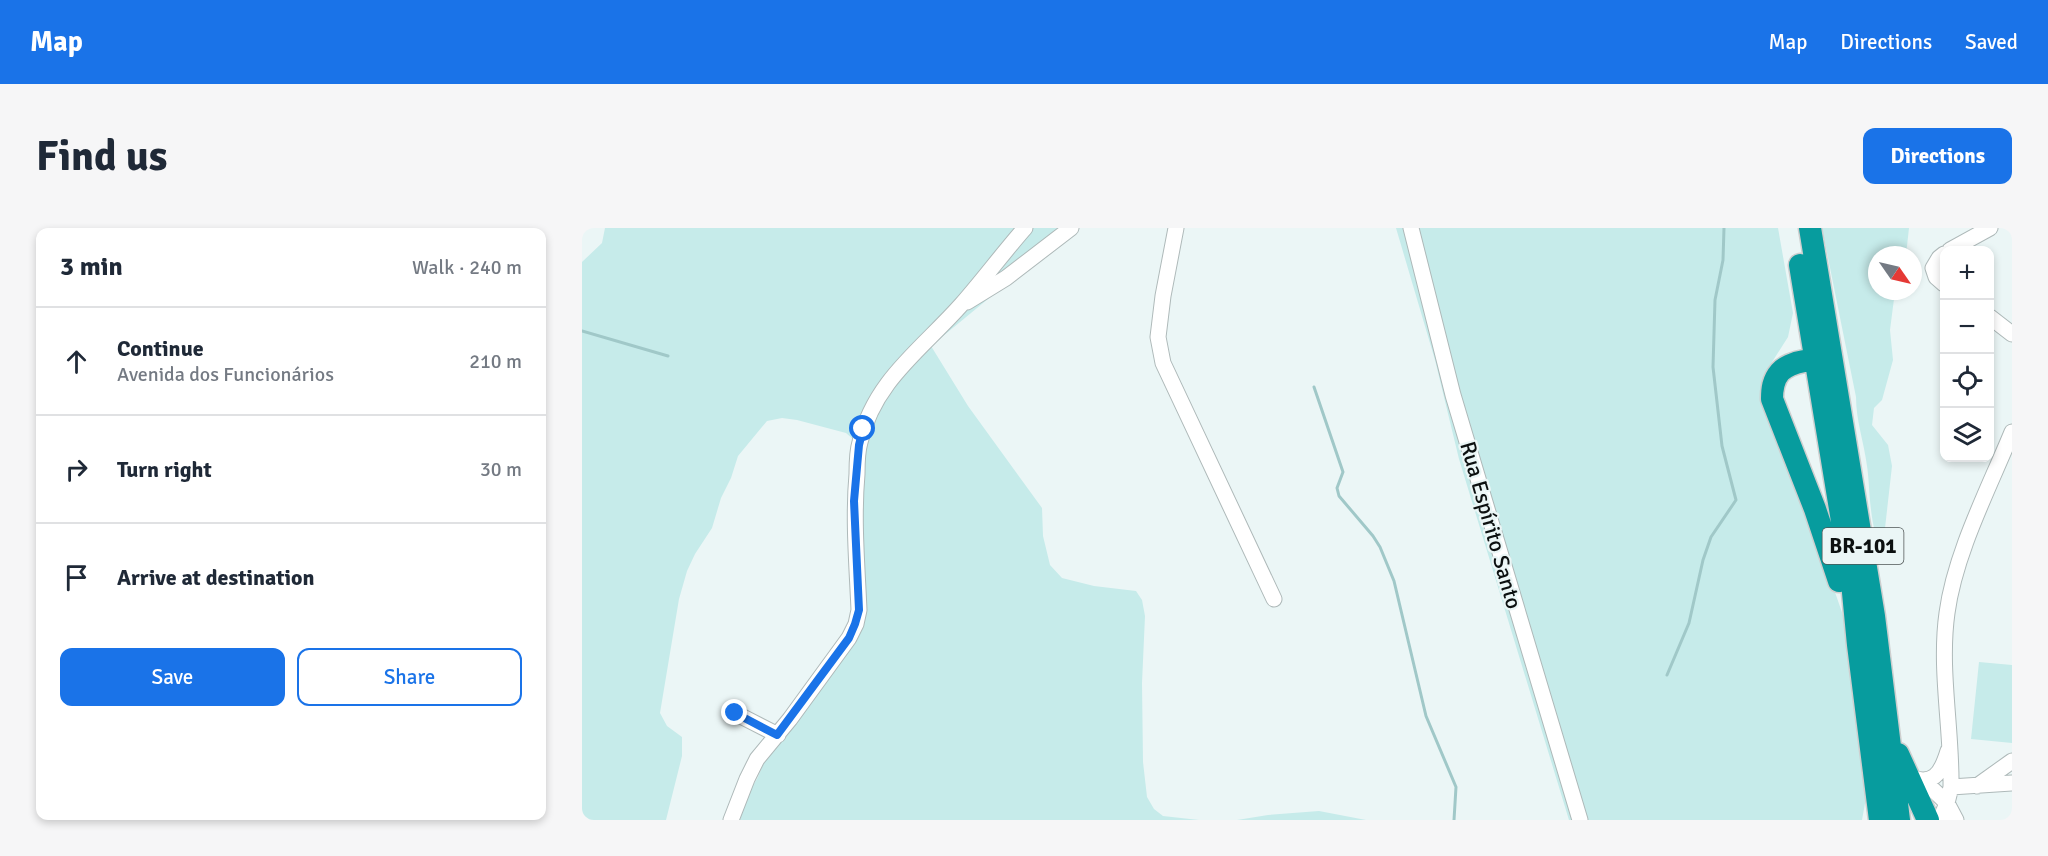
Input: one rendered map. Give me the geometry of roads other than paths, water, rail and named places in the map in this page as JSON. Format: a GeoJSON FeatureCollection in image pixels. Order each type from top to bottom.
{"type":"FeatureCollection","features":[{"type":"Feature","properties":{"kind":"highway","name":"BR-101"},"geometry":{"type":"LineString","coordinates":[[1794,228],[1852,582],[1880,820]]}},
{"type":"Feature","properties":{"kind":"highway","name":"BR-101"},"geometry":{"type":"LineString","coordinates":[[1810,228],[1874,616],[1899,820]]}},
{"type":"Feature","properties":{"kind":"highway"},"geometry":{"type":"LineString","coordinates":[[1839,398],[1825,365],[1816,361],[1787,366],[1779,373],[1772,389],[1772,399],[1833,560],[1858,645]]}},
{"type":"Feature","properties":{"kind":"highway"},"geometry":{"type":"LineString","coordinates":[[1884,694],[1899,757],[1916,779],[1928,820]]}},
{"type":"Feature","properties":{"kind":"street"},"geometry":{"type":"LineString","coordinates":[[731,820],[757,759],[849,638],[855,624],[859,610],[854,501],[859,445],[863,429],[883,388],[930,335],[959,307],[1025,228]]}},
{"type":"Feature","properties":{"kind":"street"},"geometry":{"type":"LineString","coordinates":[[959,307],[1006,278],[1071,228]]}},
{"type":"Feature","properties":{"kind":"street"},"geometry":{"type":"LineString","coordinates":[[1176,228],[1171,264],[1163,296],[1158,337],[1159,349],[1163,363],[1274,599]]}},
{"type":"Feature","properties":{"kind":"street","name":"Rua Espírito Santo"},"geometry":{"type":"LineString","coordinates":[[1411,228],[1453,395],[1580,820]]}},
{"type":"Feature","properties":{"kind":"street"},"geometry":{"type":"LineString","coordinates":[[1958,246],[1990,228]]}},
{"type":"Feature","properties":{"kind":"street"},"geometry":{"type":"LineString","coordinates":[[1940,259],[1933,268],[1940,280]]}},
{"type":"Feature","properties":{"kind":"street"},"geometry":{"type":"LineString","coordinates":[[1994,321],[2012,334]]}},
{"type":"Feature","properties":{"kind":"street"},"geometry":{"type":"LineString","coordinates":[[1940,820],[1951,787],[1945,637],[1951,592],[1972,528],[2012,433]]}},
{"type":"Feature","properties":{"kind":"street"},"geometry":{"type":"LineString","coordinates":[[735,713],[777,735]]}},
{"type":"Feature","properties":{"kind":"street"},"geometry":{"type":"LineString","coordinates":[[1916,779],[1938,774],[1944,766],[1949,748]]}},
{"type":"Feature","properties":{"kind":"street"},"geometry":{"type":"LineString","coordinates":[[1977,786],[2012,761]]}},
{"type":"Feature","properties":{"kind":"street"},"geometry":{"type":"LineString","coordinates":[[1916,779],[1947,803],[1956,820]]}},
{"type":"Feature","properties":{"kind":"street"},"geometry":{"type":"LineString","coordinates":[[1951,787],[2012,783]]}},
{"type":"Feature","properties":{"kind":"waterway"},"geometry":{"type":"LineString","coordinates":[[1667,675],[1689,623],[1703,560],[1711,537],[1736,500],[1722,446],[1713,367],[1715,300],[1723,260],[1724,228]]}},
{"type":"Feature","properties":{"kind":"waterway"},"geometry":{"type":"LineString","coordinates":[[582,331],[668,356]]}},
{"type":"Feature","properties":{"kind":"waterway"},"geometry":{"type":"LineString","coordinates":[[1314,387],[1343,472],[1337,488],[1339,496],[1373,536],[1394,581],[1426,716],[1456,787],[1454,820]]}}]}
